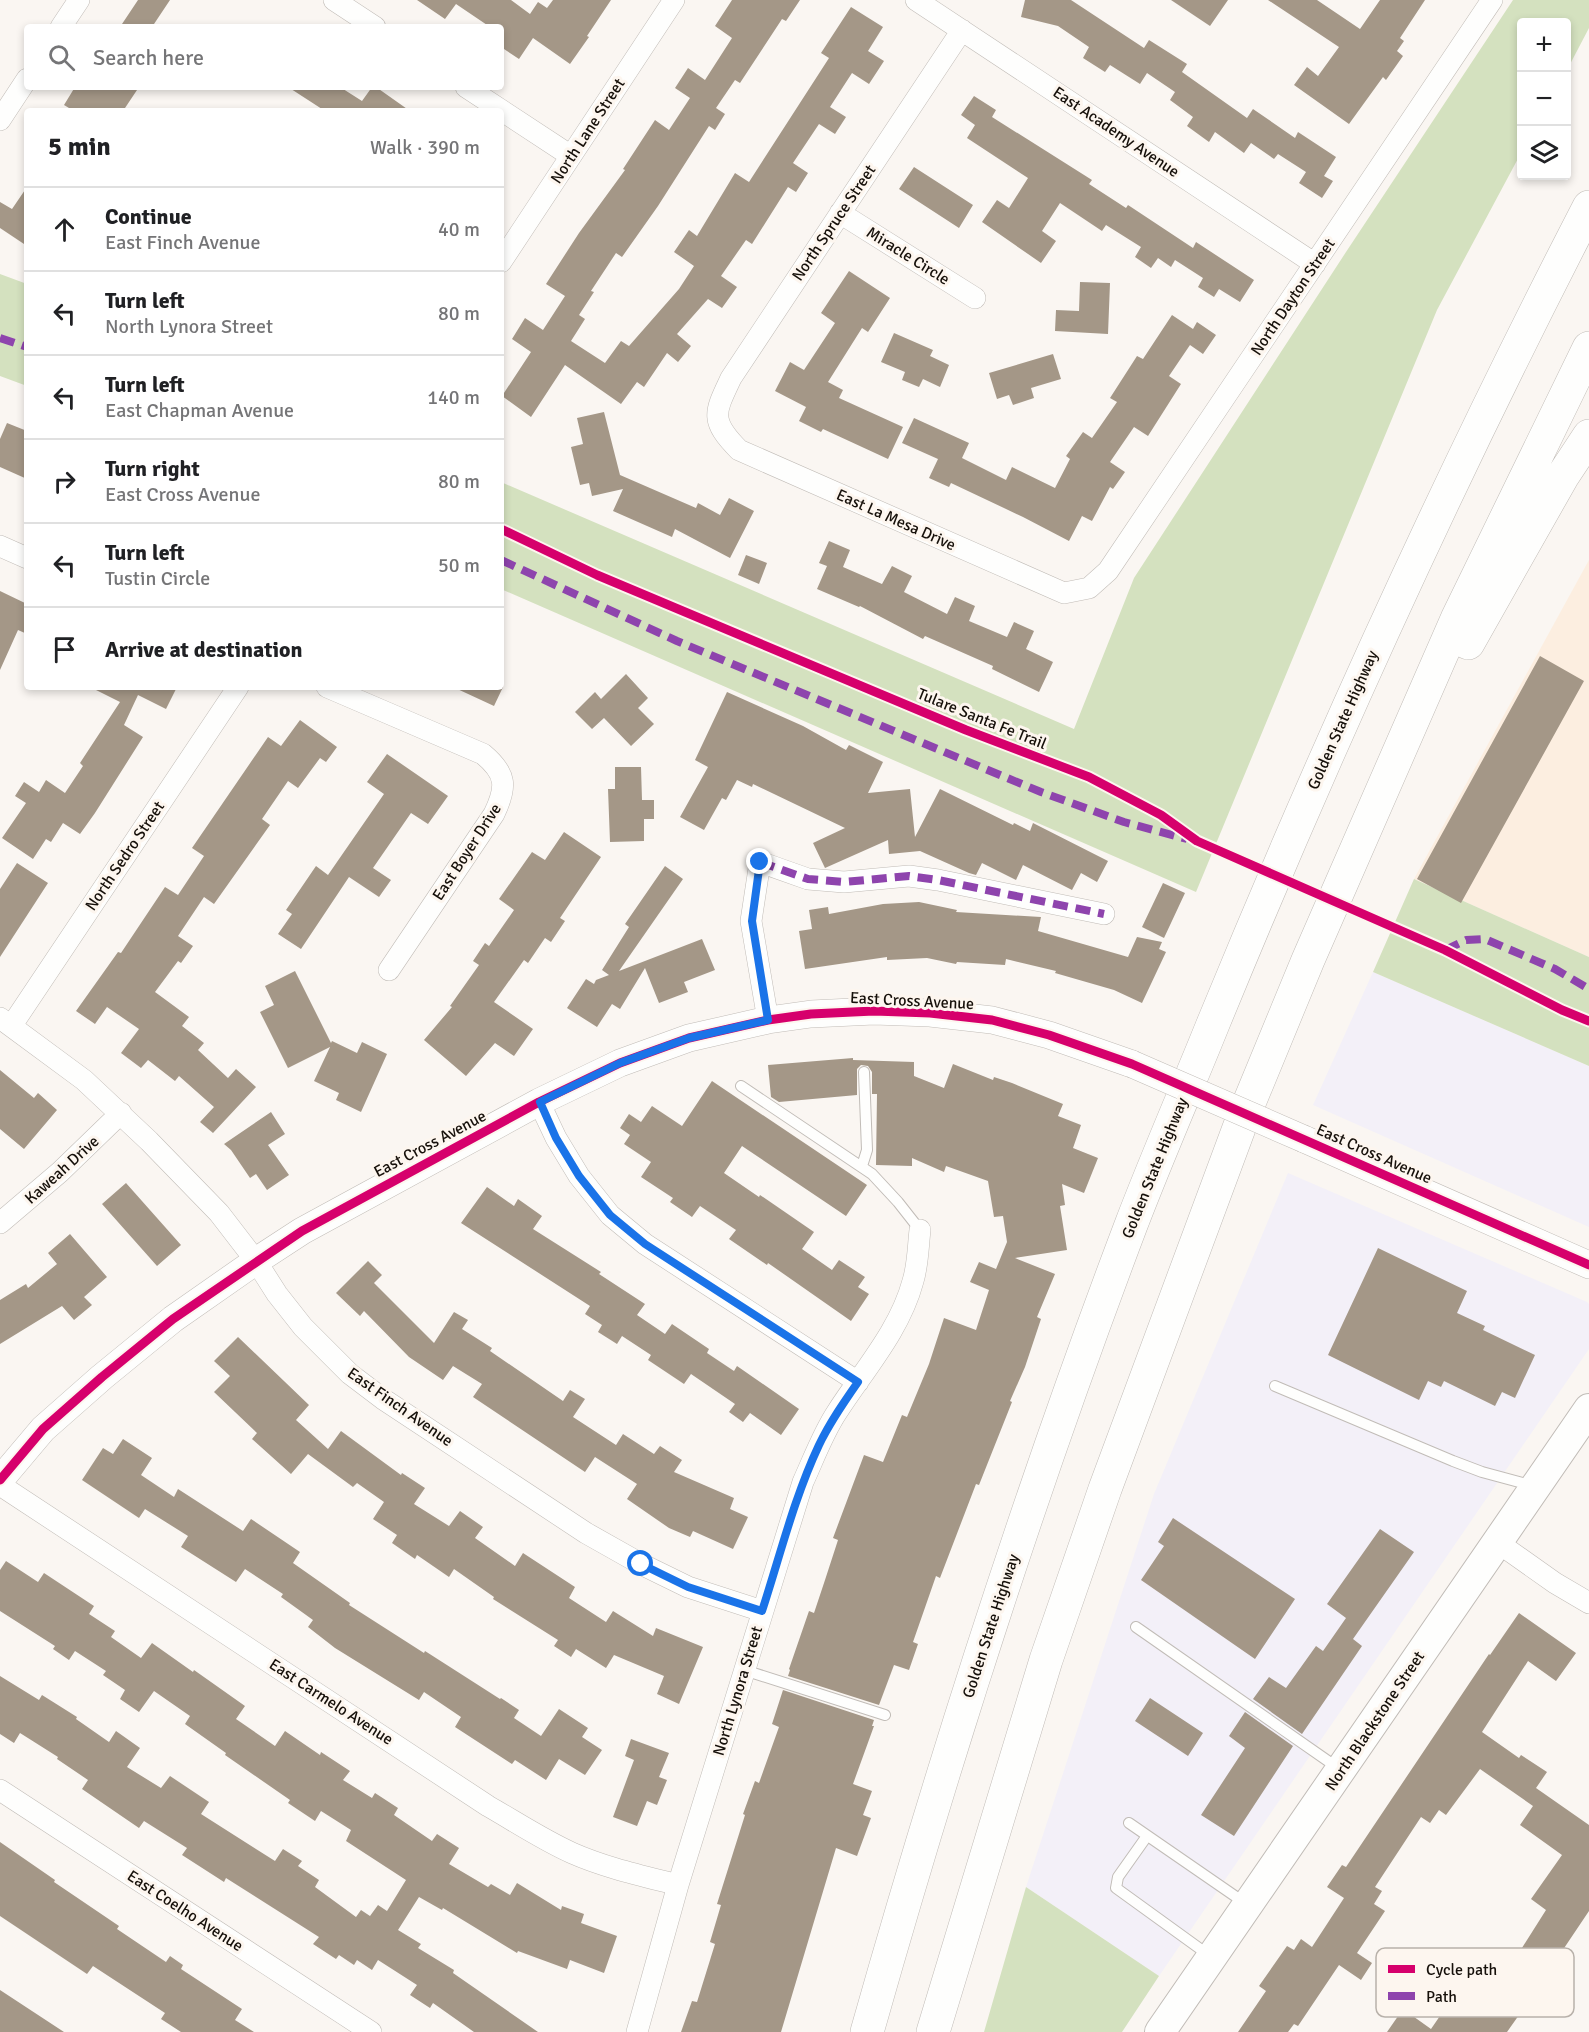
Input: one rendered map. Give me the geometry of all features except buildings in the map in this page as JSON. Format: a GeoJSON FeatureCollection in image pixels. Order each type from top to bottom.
{"type":"FeatureCollection","features":[{"type":"Feature","properties":{"kind":"highway","name":"Golden State Highway"},"geometry":{"type":"LineString","coordinates":[[867,2032],[898,1922],[972,1684],[1045,1466],[1132,1223],[1314,781],[1467,449],[1589,207]]}},
{"type":"Feature","properties":{"kind":"highway"},"geometry":{"type":"LineString","coordinates":[[933,2032],[1046,1660],[1105,1489],[1242,1120],[1308,960],[1457,619],[1589,348]]}},
{"type":"Feature","properties":{"kind":"highway"},"geometry":{"type":"LineString","coordinates":[[1416,712],[1463,652],[1562,477],[1589,436]]}},
{"type":"Feature","properties":{"kind":"main road","name":"North Blackstone Street"},"geometry":{"type":"LineString","coordinates":[[1160,2032],[1589,1409]]}},
{"type":"Feature","properties":{"kind":"street"},"geometry":{"type":"LineString","coordinates":[[63,24],[79,0]]}},
{"type":"Feature","properties":{"kind":"street"},"geometry":{"type":"LineString","coordinates":[[334,0],[370,24]]}},
{"type":"Feature","properties":{"kind":"street","name":"North Lane Street"},"geometry":{"type":"LineString","coordinates":[[504,257],[674,0]]}},
{"type":"Feature","properties":{"kind":"street","name":"East Academy Avenue"},"geometry":{"type":"LineString","coordinates":[[916,0],[1315,264]]}},
{"type":"Feature","properties":{"kind":"street","name":"North Dayton Street"},"geometry":{"type":"LineString","coordinates":[[1089,588],[1108,571],[1492,0]]}},
{"type":"Feature","properties":{"kind":"street","name":"North Spruce Street"},"geometry":{"type":"LineString","coordinates":[[719,421],[717,408],[731,378],[962,30]]}},
{"type":"Feature","properties":{"kind":"street"},"geometry":{"type":"LineString","coordinates":[[0,120],[24,84]]}},
{"type":"Feature","properties":{"kind":"street"},"geometry":{"type":"LineString","coordinates":[[471,90],[498,108]]}},
{"type":"Feature","properties":{"kind":"street"},"geometry":{"type":"LineString","coordinates":[[504,112],[571,156]]}},
{"type":"Feature","properties":{"kind":"street","name":"Miracle Circle"},"geometry":{"type":"LineString","coordinates":[[840,213],[975,298]]}},
{"type":"Feature","properties":{"kind":"street","name":"East La Mesa Drive"},"geometry":{"type":"LineString","coordinates":[[719,421],[725,436],[739,450],[761,460],[1064,593],[1089,588]]}},
{"type":"Feature","properties":{"kind":"street"},"geometry":{"type":"LineString","coordinates":[[0,546],[24,557]]}},
{"type":"Feature","properties":{"kind":"street","name":"North Sedro Street"},"geometry":{"type":"LineString","coordinates":[[6,1022],[236,690]]}},
{"type":"Feature","properties":{"kind":"street","name":"East Boyer Drive"},"geometry":{"type":"LineString","coordinates":[[334,690],[483,754],[499,769],[504,788],[494,814],[389,970]]}},
{"type":"Feature","properties":{"kind":"street"},"geometry":{"type":"LineString","coordinates":[[768,1020],[752,921],[760,862],[808,879],[844,882],[909,876],[1104,914]]}},
{"type":"Feature","properties":{"kind":"street","name":"East Cross Avenue"},"geometry":{"type":"LineString","coordinates":[[0,1480],[43,1429],[102,1377],[173,1319],[302,1231],[540,1102],[620,1063],[680,1041],[768,1020],[811,1014],[874,1011],[930,1013],[992,1020],[1049,1035],[1132,1064],[1589,1265]]}},
{"type":"Feature","properties":{"kind":"street","name":"East Finch Avenue"},"geometry":{"type":"LineString","coordinates":[[6,1022],[84,1080],[121,1113],[219,1213],[303,1327],[350,1374],[382,1399],[586,1533],[641,1564],[688,1587],[762,1611]]}},
{"type":"Feature","properties":{"kind":"street"},"geometry":{"type":"LineString","coordinates":[[540,1102],[556,1138],[579,1176],[610,1215],[645,1244],[858,1382]]}},
{"type":"Feature","properties":{"kind":"street","name":"Kaweah Drive"},"geometry":{"type":"LineString","coordinates":[[0,1224],[60,1172],[121,1113]]}},
{"type":"Feature","properties":{"kind":"street","name":"North Lynora Street"},"geometry":{"type":"LineString","coordinates":[[637,2032],[678,1885],[803,1482],[819,1444],[836,1413],[885,1341],[901,1313],[914,1280],[920,1230]]}},
{"type":"Feature","properties":{"kind":"street","name":"East Carmelo Avenue"},"geometry":{"type":"LineString","coordinates":[[0,1485],[526,1829],[573,1853],[639,1875],[678,1885]]}},
{"type":"Feature","properties":{"kind":"street"},"geometry":{"type":"LineString","coordinates":[[1497,1542],[1555,1583],[1589,1603]]}},
{"type":"Feature","properties":{"kind":"street","name":"East Coelho Avenue"},"geometry":{"type":"LineString","coordinates":[[0,1790],[370,2032]]}},
{"type":"Feature","properties":{"kind":"lane"},"geometry":{"type":"LineString","coordinates":[[862,1166],[867,1150],[864,1072]]}},
{"type":"Feature","properties":{"kind":"lane"},"geometry":{"type":"LineString","coordinates":[[741,1086],[872,1174],[920,1230]]}},
{"type":"Feature","properties":{"kind":"lane"},"geometry":{"type":"LineString","coordinates":[[1275,1386],[1453,1461],[1482,1472],[1536,1486]]}},
{"type":"Feature","properties":{"kind":"lane"},"geometry":{"type":"LineString","coordinates":[[1136,1627],[1341,1770]]}},
{"type":"Feature","properties":{"kind":"lane"},"geometry":{"type":"LineString","coordinates":[[744,1670],[885,1714]]}},
{"type":"Feature","properties":{"kind":"lane"},"geometry":{"type":"LineString","coordinates":[[1129,1823],[1248,1905]]}},
{"type":"Feature","properties":{"kind":"lane"},"geometry":{"type":"LineString","coordinates":[[1147,1836],[1118,1877],[1116,1888],[1212,1958]]}},
{"type":"Feature","properties":{"kind":"shaded area"},"geometry":{"type":"Polygon","coordinates":[[[1589,560],[1589,957],[1414,879],[1589,560]]]}},
{"type":"Feature","properties":{"kind":"shaded area"},"geometry":{"type":"Polygon","coordinates":[[[1373,972],[1589,1066],[1589,1227],[1313,1105],[1373,972]]]}},
{"type":"Feature","properties":{"kind":"shaded area"},"geometry":{"type":"Polygon","coordinates":[[[1288,1173],[1587,1302],[1589,1304],[1589,1349],[1159,1976],[1026,1887],[1154,1494],[1288,1173]]]}},
{"type":"Feature","properties":{"kind":"green space"},"geometry":{"type":"Polygon","coordinates":[[[1513,0],[1589,0],[1589,28],[1571,62],[1571,18],[1517,18],[1517,160],[1437,310],[1196,892],[504,590],[504,483],[1074,729],[1134,578],[1513,0]]]}},
{"type":"Feature","properties":{"kind":"green space"},"geometry":{"type":"Polygon","coordinates":[[[0,274],[24,283],[24,385],[0,376],[0,274]]]}},
{"type":"Feature","properties":{"kind":"green space"},"geometry":{"type":"Polygon","coordinates":[[[1414,879],[1589,957],[1589,1066],[1373,972],[1414,879]]]}},
{"type":"Feature","properties":{"kind":"green space"},"geometry":{"type":"Polygon","coordinates":[[[1026,1887],[1159,1976],[1122,2032],[984,2032],[1026,1887]]]}},
{"type":"Feature","properties":{"kind":"marked path"},"geometry":{"type":"LineString","coordinates":[[0,338],[24,346]]}},
{"type":"Feature","properties":{"kind":"marked path"},"geometry":{"type":"LineString","coordinates":[[504,561],[677,641],[1041,792],[1124,822],[1187,839]]}},
{"type":"Feature","properties":{"kind":"marked path"},"geometry":{"type":"LineString","coordinates":[[760,862],[808,879],[844,882],[909,876],[1104,914]]}},
{"type":"Feature","properties":{"kind":"marked path"},"geometry":{"type":"LineString","coordinates":[[1445,950],[1466,940],[1485,939],[1555,969],[1589,989]]}},
{"type":"Feature","properties":{"kind":"cycle path","name":"Tulare Santa Fe Trail"},"geometry":{"type":"LineString","coordinates":[[504,530],[597,575],[966,730],[1089,777],[1161,815],[1197,841],[1445,950],[1562,1010],[1589,1021]]}},
{"type":"Feature","properties":{"kind":"cycle path"},"geometry":{"type":"LineString","coordinates":[[0,1480],[43,1429],[102,1377],[173,1319],[302,1231],[539,1102],[620,1063],[689,1038],[768,1020],[811,1014],[874,1011],[930,1013],[992,1020],[1049,1035],[1132,1064],[1589,1265]]}},
{"type":"Feature","properties":{"kind":"route"},"geometry":{"type":"LineString","coordinates":[[641,1564],[688,1587],[762,1611],[803,1482],[819,1444],[836,1413],[858,1382],[645,1244],[610,1215],[579,1176],[556,1138],[540,1102],[620,1063],[689,1038],[768,1020],[752,921],[760,862]]}}]}
